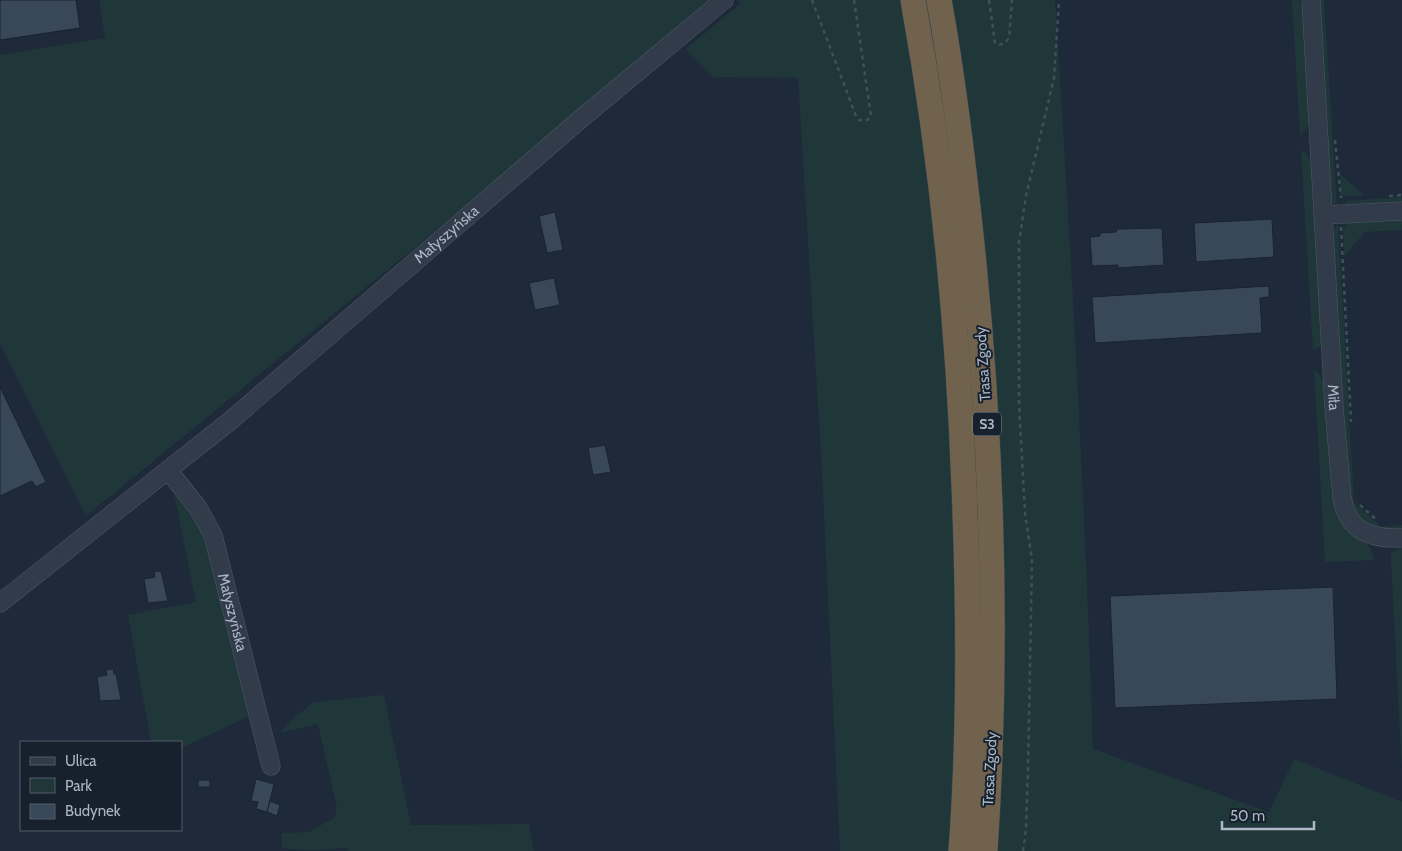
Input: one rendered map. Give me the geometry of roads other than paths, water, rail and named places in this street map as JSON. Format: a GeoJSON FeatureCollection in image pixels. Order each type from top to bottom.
{"type":"FeatureCollection","features":[{"type":"Feature","properties":{"kind":"highway","name":"Trasa Zgody"},"geometry":{"type":"LineString","coordinates":[[913,0],[941,190],[954,314],[962,429],[967,560],[968,666],[962,851]]}},
{"type":"Feature","properties":{"kind":"highway","name":"Trasa Zgody"},"geometry":{"type":"LineString","coordinates":[[939,0],[955,97],[966,186],[979,313],[987,426],[992,561],[993,667],[985,851]]}},
{"type":"Feature","properties":{"kind":"street","name":"Małyszyńska"},"geometry":{"type":"LineString","coordinates":[[0,603],[230,421],[583,117],[724,0]]}},
{"type":"Feature","properties":{"kind":"street","name":"Miła"},"geometry":{"type":"LineString","coordinates":[[1311,0],[1332,215],[1334,407],[1343,506],[1351,521],[1363,532],[1378,538],[1402,538]]}},
{"type":"Feature","properties":{"kind":"street"},"geometry":{"type":"LineString","coordinates":[[1332,215],[1402,211]]}},
{"type":"Feature","properties":{"kind":"street","name":"Małyszyńska"},"geometry":{"type":"LineString","coordinates":[[168,470],[198,508],[213,535],[271,766]]}}]}
